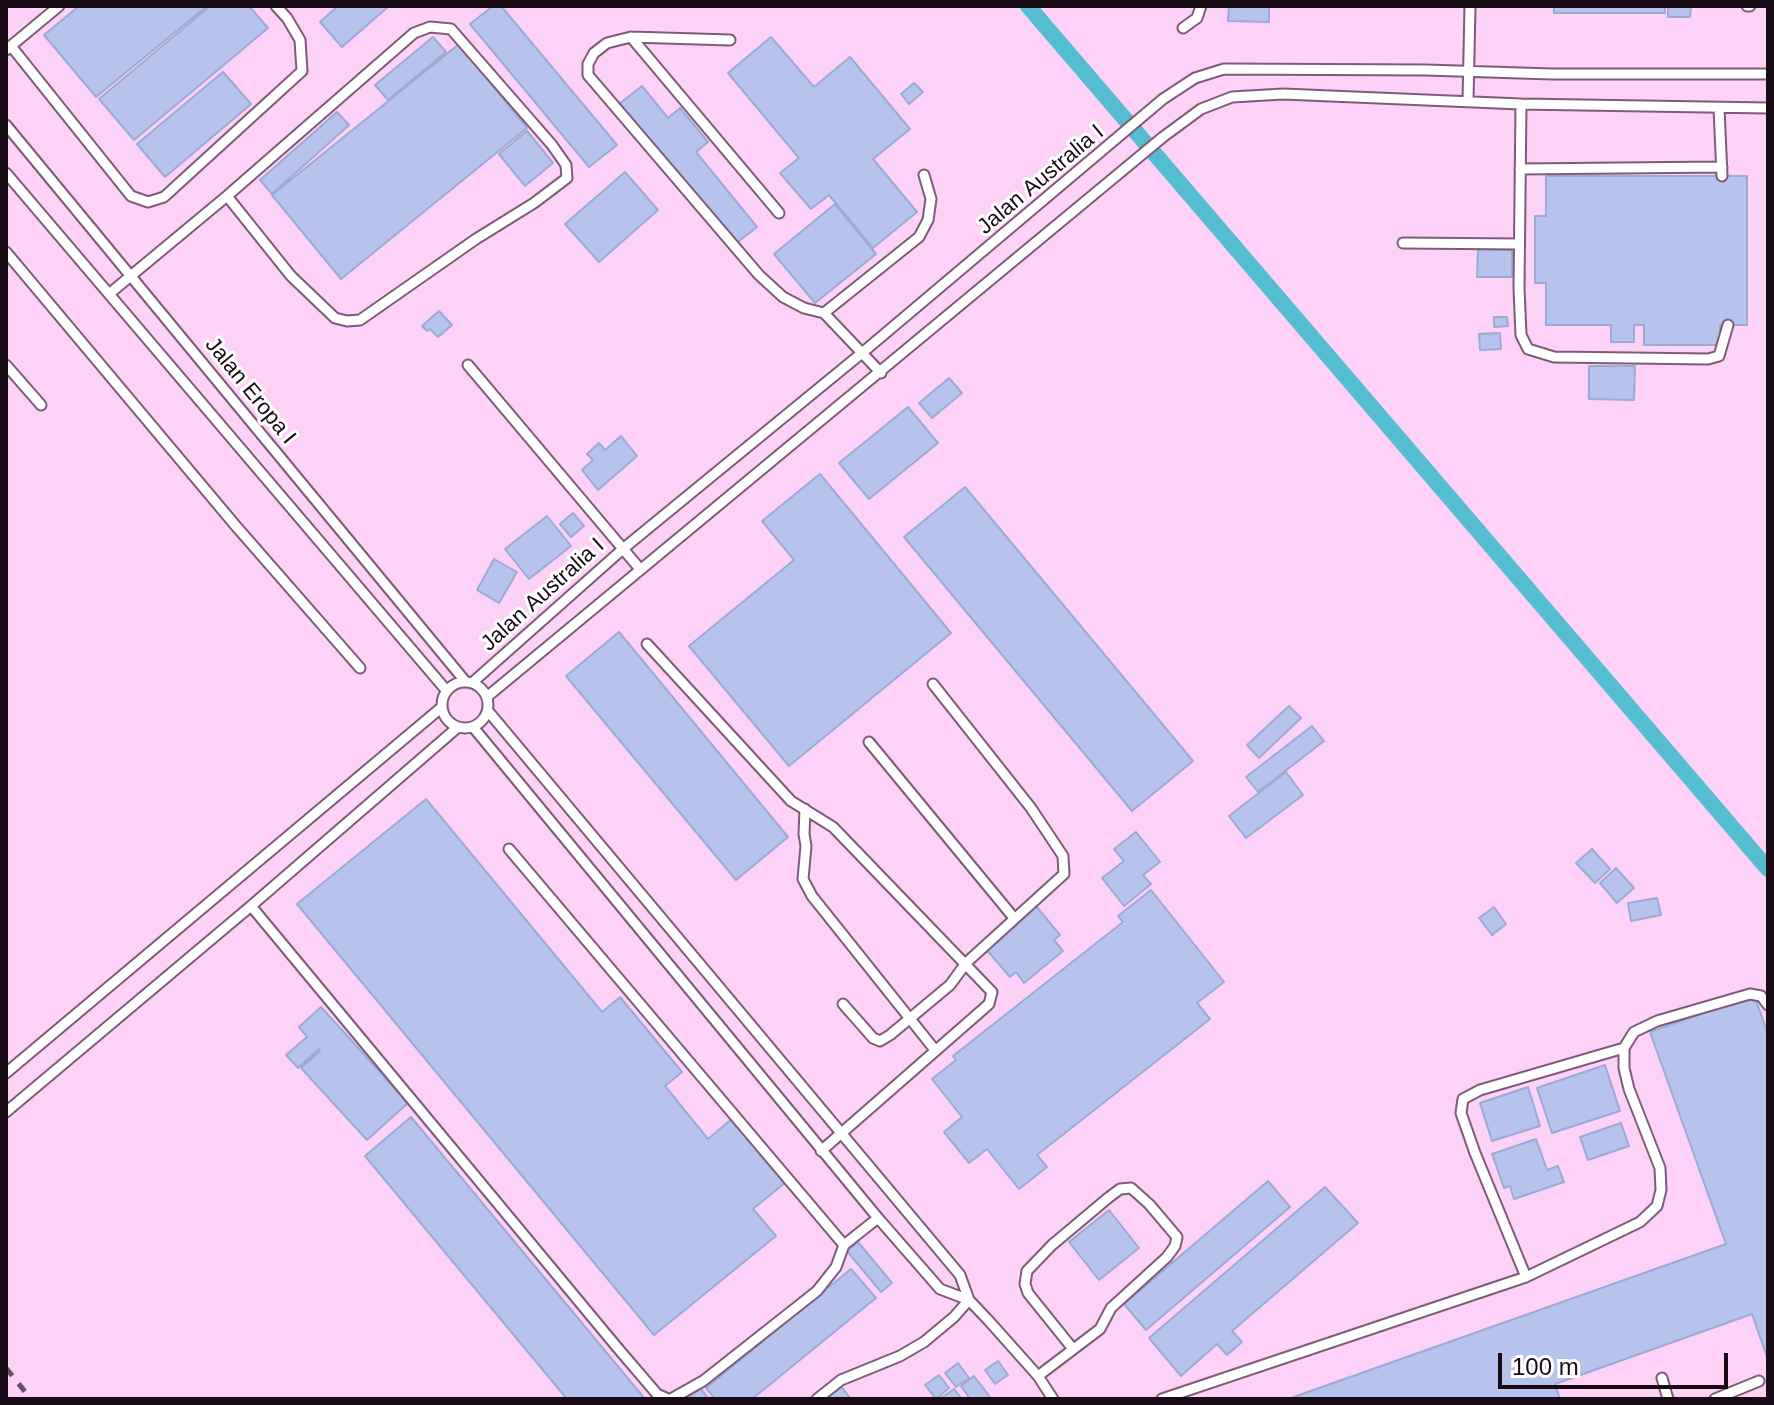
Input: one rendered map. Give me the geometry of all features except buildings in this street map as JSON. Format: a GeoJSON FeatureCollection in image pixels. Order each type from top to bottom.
{"type":"FeatureCollection","features":[{"type":"Feature","properties":{"kind":"lane"},"geometry":{"type":"LineString","coordinates":[[59,6],[9,48],[131,196],[148,202],[164,197],[302,71],[300,40],[276,6]]}},
{"type":"Feature","properties":{"kind":"lane"},"geometry":{"type":"LineString","coordinates":[[1183,28],[1197,18],[1201,6]]}},
{"type":"Feature","properties":{"kind":"lane"},"geometry":{"type":"LineString","coordinates":[[1468,101],[1470,6]]}},
{"type":"Feature","properties":{"kind":"lane"},"geometry":{"type":"LineString","coordinates":[[109,294],[414,33],[430,27],[451,29],[552,145],[566,165],[567,178],[360,320],[347,321],[335,318],[291,276],[227,196]]}},
{"type":"Feature","properties":{"kind":"lane"},"geometry":{"type":"LineString","coordinates":[[631,37],[779,213]]}},
{"type":"Feature","properties":{"kind":"lane"},"geometry":{"type":"LineString","coordinates":[[730,40],[631,37],[607,43],[594,53],[588,64],[588,75],[759,275],[783,297],[804,308],[824,313],[881,373]]}},
{"type":"Feature","properties":{"kind":"lane","name":"Jalan Australia I"},"geometry":{"type":"LineString","coordinates":[[469,682],[624,548],[862,353],[1163,99],[1195,78],[1224,69],[1768,74]]}},
{"type":"Feature","properties":{"kind":"lane","name":"Jalan Australia I"},"geometry":{"type":"LineString","coordinates":[[446,690],[454,684],[469,682],[482,688],[488,696],[1163,137],[1201,109],[1232,97],[1283,94],[1521,104],[1768,108]]}},
{"type":"Feature","properties":{"kind":"lane"},"geometry":{"type":"LineString","coordinates":[[1521,104],[1518,244],[1521,335],[1528,349],[1554,357],[1708,359],[1719,356],[1728,325]]}},
{"type":"Feature","properties":{"kind":"lane"},"geometry":{"type":"LineString","coordinates":[[1520,169],[1722,171],[1719,108]]}},
{"type":"Feature","properties":{"kind":"lane","name":"Jalan Eropa I"},"geometry":{"type":"LineString","coordinates":[[6,125],[469,682]]}},
{"type":"Feature","properties":{"kind":"lane","name":"Jalan Eropa I"},"geometry":{"type":"LineString","coordinates":[[6,173],[446,690]]}},
{"type":"Feature","properties":{"kind":"lane"},"geometry":{"type":"LineString","coordinates":[[824,313],[919,237],[928,220],[931,199],[924,175]]}},
{"type":"Feature","properties":{"kind":"lane"},"geometry":{"type":"LineString","coordinates":[[1403,243],[1518,244]]}},
{"type":"Feature","properties":{"kind":"lane"},"geometry":{"type":"LineString","coordinates":[[6,252],[235,525],[360,668]]}},
{"type":"Feature","properties":{"kind":"lane"},"geometry":{"type":"LineString","coordinates":[[6,365],[41,405]]}},
{"type":"Feature","properties":{"kind":"lane"},"geometry":{"type":"LineString","coordinates":[[468,365],[640,569]]}},
{"type":"Feature","properties":{"kind":"lane"},"geometry":{"type":"LineString","coordinates":[[647,644],[791,801],[833,827],[992,992],[989,1004],[821,1151]]}},
{"type":"Feature","properties":{"kind":"lane"},"geometry":{"type":"LineString","coordinates":[[843,1004],[873,1038],[880,1041],[912,1020],[950,985],[966,963],[1064,874],[1063,856],[1031,808],[933,684]]}},
{"type":"Feature","properties":{"kind":"lane"},"geometry":{"type":"LineString","coordinates":[[446,690],[442,707],[447,719],[458,727],[473,727],[483,721],[488,711],[488,696]]}},
{"type":"Feature","properties":{"kind":"lane"},"geometry":{"type":"LineString","coordinates":[[6,1073],[442,707]]}},
{"type":"Feature","properties":{"kind":"lane"},"geometry":{"type":"LineString","coordinates":[[488,711],[960,1275],[969,1300],[1038,1376],[1053,1399]]}},
{"type":"Feature","properties":{"kind":"lane"},"geometry":{"type":"LineString","coordinates":[[6,1112],[458,727]]}},
{"type":"Feature","properties":{"kind":"lane"},"geometry":{"type":"LineString","coordinates":[[473,727],[878,1218],[940,1289],[969,1300]]}},
{"type":"Feature","properties":{"kind":"lane"},"geometry":{"type":"LineString","coordinates":[[869,742],[1014,918]]}},
{"type":"Feature","properties":{"kind":"lane"},"geometry":{"type":"LineString","coordinates":[[805,809],[803,879],[812,896],[935,1050]]}},
{"type":"Feature","properties":{"kind":"lane"},"geometry":{"type":"LineString","coordinates":[[509,849],[844,1245]]}},
{"type":"Feature","properties":{"kind":"lane"},"geometry":{"type":"LineString","coordinates":[[251,906],[657,1394],[670,1399],[703,1381],[817,1291],[836,1267],[844,1245],[878,1218]]}},
{"type":"Feature","properties":{"kind":"lane"},"geometry":{"type":"LineString","coordinates":[[1162,1399],[1526,1277],[1640,1222],[1657,1206],[1661,1190],[1660,1168],[1629,1089],[1624,1068],[1624,1048],[1634,1032],[1657,1021],[1750,994],[1761,996],[1768,1005]]}},
{"type":"Feature","properties":{"kind":"lane"},"geometry":{"type":"LineString","coordinates":[[1526,1277],[1475,1153],[1461,1113],[1463,1099],[1480,1090],[1624,1048]]}},
{"type":"Feature","properties":{"kind":"lane"},"geometry":{"type":"LineString","coordinates":[[1038,1376],[1100,1329],[1111,1308],[1175,1246],[1177,1237],[1131,1188],[1120,1189],[1108,1198],[1052,1245],[1027,1271],[1025,1284],[1028,1293],[1073,1349]]}},
{"type":"Feature","properties":{"kind":"lane"},"geometry":{"type":"LineString","coordinates":[[817,1399],[841,1380],[900,1356],[924,1342],[969,1300]]}},
{"type":"Feature","properties":{"kind":"lane"},"geometry":{"type":"LineString","coordinates":[[1662,1378],[1668,1399]]}},
{"type":"Feature","properties":{"kind":"lane"},"geometry":{"type":"LineString","coordinates":[[1715,1399],[1759,1381]]}},
{"type":"Feature","properties":{"kind":"shaded area"},"geometry":{"type":"Polygon","coordinates":[[[6,6],[1768,6],[1768,1399],[6,1399],[6,6]]]}},
{"type":"Feature","properties":{"kind":"waterway"},"geometry":{"type":"LineString","coordinates":[[1028,6],[1768,869]]}},
{"type":"Feature","properties":{"kind":"railway"},"geometry":{"type":"LineString","coordinates":[[6,1368],[31,1399]]}}]}
